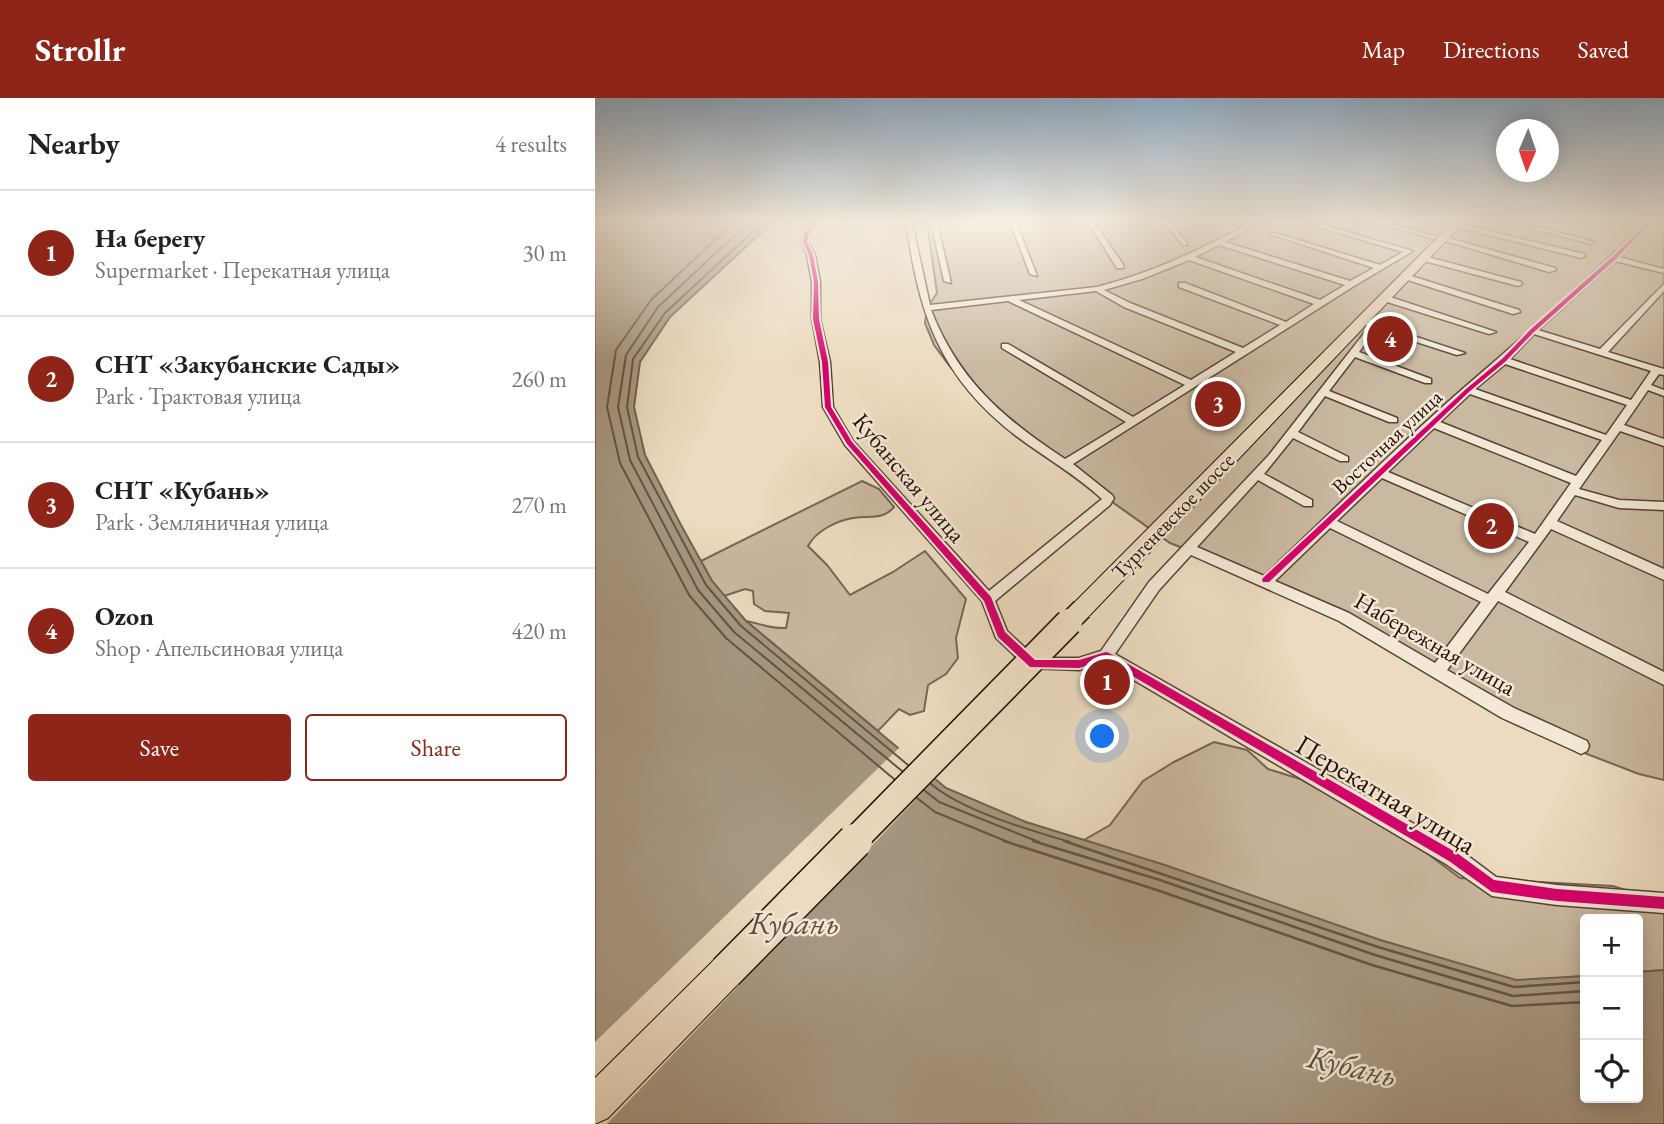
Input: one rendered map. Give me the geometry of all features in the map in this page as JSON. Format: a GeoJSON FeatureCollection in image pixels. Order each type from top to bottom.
{"type":"FeatureCollection","features":[{"type":"Feature","properties":{"kind":"highway","name":"Тургеневское шоссе"},"geometry":{"type":"LineString","coordinates":[[726,972],[1086,604],[1101,571],[1367,318],[1384,298],[1400,270]]}},
{"type":"Feature","properties":{"kind":"highway","name":"Тургеневское шоссе"},"geometry":{"type":"LineString","coordinates":[[1367,318],[1400,270]]}},
{"type":"Feature","properties":{"kind":"highway"},"geometry":{"type":"LineString","coordinates":[[595,1105],[726,972]]}},
{"type":"Feature","properties":{"kind":"street","name":"Кубанская улица"},"geometry":{"type":"LineString","coordinates":[[814,270],[816,319],[825,362],[828,407],[849,443],[988,599],[1002,634],[1033,664],[1079,664],[1106,656]]}},
{"type":"Feature","properties":{"kind":"street"},"geometry":{"type":"LineString","coordinates":[[917,270],[920,290],[937,339],[953,366],[1009,425],[1067,463],[1108,498],[1104,505],[988,599]]}},
{"type":"Feature","properties":{"kind":"street"},"geometry":{"type":"LineString","coordinates":[[945,270],[948,281]]}},
{"type":"Feature","properties":{"kind":"street"},"geometry":{"type":"LineString","coordinates":[[1032,270],[1034,274]]}},
{"type":"Feature","properties":{"kind":"street"},"geometry":{"type":"LineString","coordinates":[[927,309],[1097,289],[1158,270]]}},
{"type":"Feature","properties":{"kind":"street"},"geometry":{"type":"LineString","coordinates":[[1227,270],[1320,303]]}},
{"type":"Feature","properties":{"kind":"street"},"geometry":{"type":"LineString","coordinates":[[1306,270],[1351,284]]}},
{"type":"Feature","properties":{"kind":"street"},"geometry":{"type":"LineString","coordinates":[[1067,463],[1375,270]]}},
{"type":"Feature","properties":{"kind":"street"},"geometry":{"type":"LineString","coordinates":[[1403,270],[1516,312]]}},
{"type":"Feature","properties":{"kind":"street"},"geometry":{"type":"LineString","coordinates":[[1467,270],[1518,285]]}},
{"type":"Feature","properties":{"kind":"street","name":"Восточная улица"},"geometry":{"type":"LineString","coordinates":[[1266,581],[1468,390],[1601,270]]}},
{"type":"Feature","properties":{"kind":"street"},"geometry":{"type":"LineString","coordinates":[[1182,285],[1287,325]]}},
{"type":"Feature","properties":{"kind":"street"},"geometry":{"type":"LineString","coordinates":[[1602,353],[1664,286]]}},
{"type":"Feature","properties":{"kind":"street"},"geometry":{"type":"LineString","coordinates":[[1097,289],[1127,305],[1244,352]]}},
{"type":"Feature","properties":{"kind":"street"},"geometry":{"type":"LineString","coordinates":[[1009,298],[1192,385]]}},
{"type":"Feature","properties":{"kind":"street"},"geometry":{"type":"LineString","coordinates":[[1384,298],[1492,332]]}},
{"type":"Feature","properties":{"kind":"street"},"geometry":{"type":"LineString","coordinates":[[1106,656],[1154,586],[1257,475],[1354,353],[1367,318],[1460,352]]}},
{"type":"Feature","properties":{"kind":"street"},"geometry":{"type":"LineString","coordinates":[[1440,667],[1537,540],[1617,426],[1658,373],[1532,331]]}},
{"type":"Feature","properties":{"kind":"street"},"geometry":{"type":"LineString","coordinates":[[1005,346],[1132,421]]}},
{"type":"Feature","properties":{"kind":"street"},"geometry":{"type":"LineString","coordinates":[[1354,353],[1428,381]]}},
{"type":"Feature","properties":{"kind":"street"},"geometry":{"type":"LineString","coordinates":[[1504,360],[1634,404]]}},
{"type":"Feature","properties":{"kind":"street"},"geometry":{"type":"LineString","coordinates":[[1647,387],[1664,393]]}},
{"type":"Feature","properties":{"kind":"street"},"geometry":{"type":"LineString","coordinates":[[1468,390],[1608,439]]}},
{"type":"Feature","properties":{"kind":"street"},"geometry":{"type":"LineString","coordinates":[[1323,392],[1393,420]]}},
{"type":"Feature","properties":{"kind":"street"},"geometry":{"type":"LineString","coordinates":[[1432,424],[1619,504],[1664,506]]}},
{"type":"Feature","properties":{"kind":"street"},"geometry":{"type":"LineString","coordinates":[[1617,426],[1664,443]]}},
{"type":"Feature","properties":{"kind":"street"},"geometry":{"type":"LineString","coordinates":[[1291,433],[1344,459]]}},
{"type":"Feature","properties":{"kind":"street"},"geometry":{"type":"LineString","coordinates":[[1380,473],[1537,540]]}},
{"type":"Feature","properties":{"kind":"street"},"geometry":{"type":"LineString","coordinates":[[1257,475],[1308,503]]}},
{"type":"Feature","properties":{"kind":"street"},"geometry":{"type":"LineString","coordinates":[[1328,522],[1664,678]]}},
{"type":"Feature","properties":{"kind":"street"},"geometry":{"type":"LineString","coordinates":[[1549,523],[1664,575]]}},
{"type":"Feature","properties":{"kind":"street","name":"Набережная улица"},"geometry":{"type":"LineString","coordinates":[[1191,549],[1344,617],[1440,667],[1508,713],[1581,746]]}},
{"type":"Feature","properties":{"kind":"street","name":"Перекатная улица"},"geometry":{"type":"LineString","coordinates":[[1106,656],[1453,857],[1492,886],[1557,895],[1664,903]]}},
{"type":"Feature","properties":{"kind":"shaded area"},"geometry":{"type":"Polygon","coordinates":[[[934,270],[1664,270],[1664,780],[1639,774],[1587,754],[1507,715],[1343,620],[1267,581],[1170,543],[1008,428],[949,365],[934,345],[925,323],[927,308],[937,293],[934,270]]]}},
{"type":"Feature","properties":{"kind":"shaded area"},"geometry":{"type":"Polygon","coordinates":[[[862,481],[879,489],[894,507],[880,516],[853,518],[833,524],[821,531],[808,546],[850,595],[925,551],[966,599],[956,638],[958,658],[946,674],[928,685],[924,711],[910,715],[899,709],[878,731],[746,621],[786,628],[789,613],[765,611],[754,604],[753,591],[745,589],[724,596],[701,561],[862,481]]]}},
{"type":"Feature","properties":{"kind":"shaded area"},"geometry":{"type":"Polygon","coordinates":[[[1214,742],[1247,750],[1268,769],[1300,779],[1343,803],[1428,854],[1460,878],[1613,886],[1664,902],[1664,970],[1643,972],[1643,914],[1580,914],[1580,976],[1516,981],[1380,940],[1084,840],[1110,825],[1143,781],[1214,742]]]}},
{"type":"Feature","properties":{"kind":"water","name":"Кубань"},"geometry":{"type":"Polygon","coordinates":[[[595,270],[721,270],[670,317],[640,362],[634,407],[645,455],[712,581],[746,621],[946,788],[1026,822],[1165,865],[1380,940],[1516,980],[1580,976],[1580,1103],[1643,1103],[1643,972],[1664,970],[1664,1124],[595,1124],[595,270]]]}},
{"type":"Feature","properties":{"kind":"pier"},"geometry":{"type":"Polygon","coordinates":[[[901,746],[938,776],[607,1124],[595,1124],[595,1042],[901,746]]]}},
{"type":"Feature","properties":{"kind":"cycle path"},"geometry":{"type":"LineString","coordinates":[[814,270],[816,319],[825,362],[828,407],[849,443],[988,599],[1001,634],[1033,664],[1079,664],[1106,656],[1453,857],[1492,886],[1557,895],[1664,903]]}},
{"type":"Feature","properties":{"kind":"cycle path"},"geometry":{"type":"LineString","coordinates":[[1266,580],[1601,270]]}},
{"type":"Feature","properties":{"kind":"place","name":"Ozon"},"geometry":{"type":"Point","coordinates":[1390,339]}},
{"type":"Feature","properties":{"kind":"place","name":"СНТ «Кубань»"},"geometry":{"type":"Point","coordinates":[1218,404]}},
{"type":"Feature","properties":{"kind":"place","name":"СНТ «Закубанские Сады»"},"geometry":{"type":"Point","coordinates":[1491,526]}},
{"type":"Feature","properties":{"kind":"place","name":"На берегу"},"geometry":{"type":"Point","coordinates":[1107,682]}}]}
